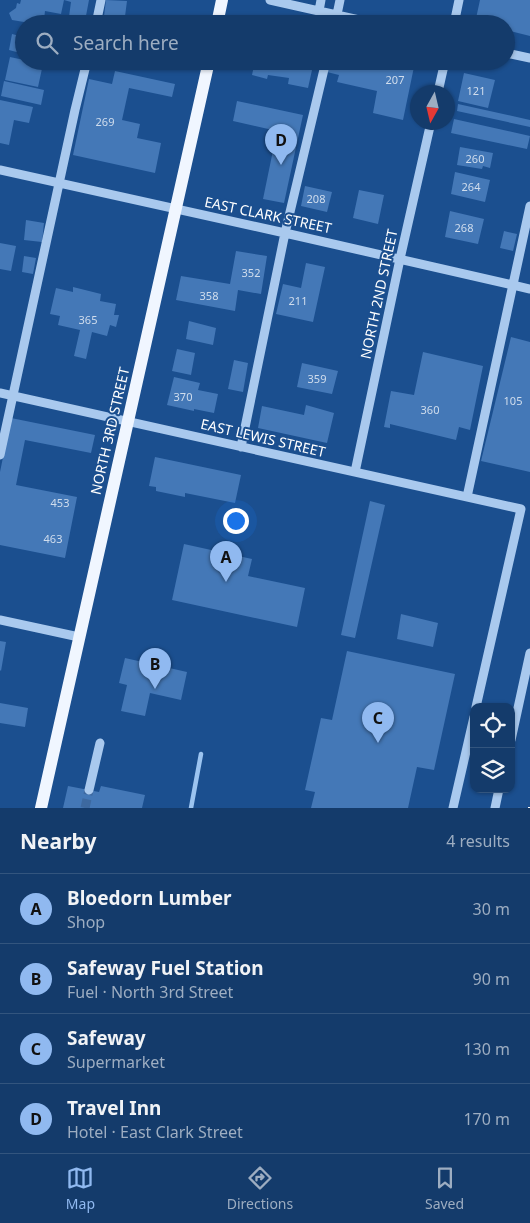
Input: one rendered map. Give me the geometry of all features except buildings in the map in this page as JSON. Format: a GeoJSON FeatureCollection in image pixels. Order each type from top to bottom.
{"type":"FeatureCollection","features":[{"type":"Feature","properties":{"kind":"main road"},"geometry":{"type":"LineString","coordinates":[[219,15],[222,0]]}},
{"type":"Feature","properties":{"kind":"main road","name":"NORTH 3RD STREET"},"geometry":{"type":"LineString","coordinates":[[41,808],[206,70]]}},
{"type":"Feature","properties":{"kind":"street"},"geometry":{"type":"LineString","coordinates":[[98,15],[102,0]]}},
{"type":"Feature","properties":{"kind":"street"},"geometry":{"type":"LineString","coordinates":[[270,0],[319,11],[328,15]]}},
{"type":"Feature","properties":{"kind":"street"},"geometry":{"type":"LineString","coordinates":[[319,11],[321,0]]}},
{"type":"Feature","properties":{"kind":"street"},"geometry":{"type":"LineString","coordinates":[[337,15],[340,0]]}},
{"type":"Feature","properties":{"kind":"street"},"geometry":{"type":"LineString","coordinates":[[456,15],[459,0]]}},
{"type":"Feature","properties":{"kind":"street"},"geometry":{"type":"LineString","coordinates":[[515,55],[530,58]]}},
{"type":"Feature","properties":{"kind":"street"},"geometry":{"type":"LineString","coordinates":[[0,455],[85,70]]}},
{"type":"Feature","properties":{"kind":"street"},"geometry":{"type":"LineString","coordinates":[[241,447],[285,232],[324,70]]}},
{"type":"Feature","properties":{"kind":"street"},"geometry":{"type":"LineString","coordinates":[[440,85],[443,70]]}},
{"type":"Feature","properties":{"kind":"street","name":"NORTH 2ND STREET"},"geometry":{"type":"LineString","coordinates":[[355,472],[429,130]]}},
{"type":"Feature","properties":{"kind":"street","name":"EAST CLARK STREET"},"geometry":{"type":"LineString","coordinates":[[0,170],[285,232],[530,289]]}},
{"type":"Feature","properties":{"kind":"street"},"geometry":{"type":"LineString","coordinates":[[467,497],[530,206]]}},
{"type":"Feature","properties":{"kind":"street","name":"EAST LEWIS STREET"},"geometry":{"type":"LineString","coordinates":[[0,393],[521,509],[477,703]]}},
{"type":"Feature","properties":{"kind":"street"},"geometry":{"type":"LineString","coordinates":[[0,620],[79,638]]}},
{"type":"Feature","properties":{"kind":"street"},"geometry":{"type":"LineString","coordinates":[[515,722],[530,654]]}},
{"type":"Feature","properties":{"kind":"street"},"geometry":{"type":"LineString","coordinates":[[453,808],[470,734]]}},
{"type":"Feature","properties":{"kind":"street"},"geometry":{"type":"LineString","coordinates":[[89,790],[100,743]]}},
{"type":"Feature","properties":{"kind":"street"},"geometry":{"type":"LineString","coordinates":[[495,808],[499,793]]}},
{"type":"Feature","properties":{"kind":"waterway"},"geometry":{"type":"LineString","coordinates":[[191,808],[201,754]]}},
{"type":"Feature","properties":{"kind":"tunnel"},"geometry":{"type":"LineString","coordinates":[[85,808],[89,790]]}},
{"type":"Feature","properties":{"kind":"place","name":"Travel Inn"},"geometry":{"type":"Point","coordinates":[281,165]}},
{"type":"Feature","properties":{"kind":"place","name":"Bloedorn Lumber"},"geometry":{"type":"Point","coordinates":[226,582]}},
{"type":"Feature","properties":{"kind":"place","name":"Safeway Fuel Station"},"geometry":{"type":"Point","coordinates":[155,689]}},
{"type":"Feature","properties":{"kind":"place","name":"Safeway"},"geometry":{"type":"Point","coordinates":[378,743]}}]}
